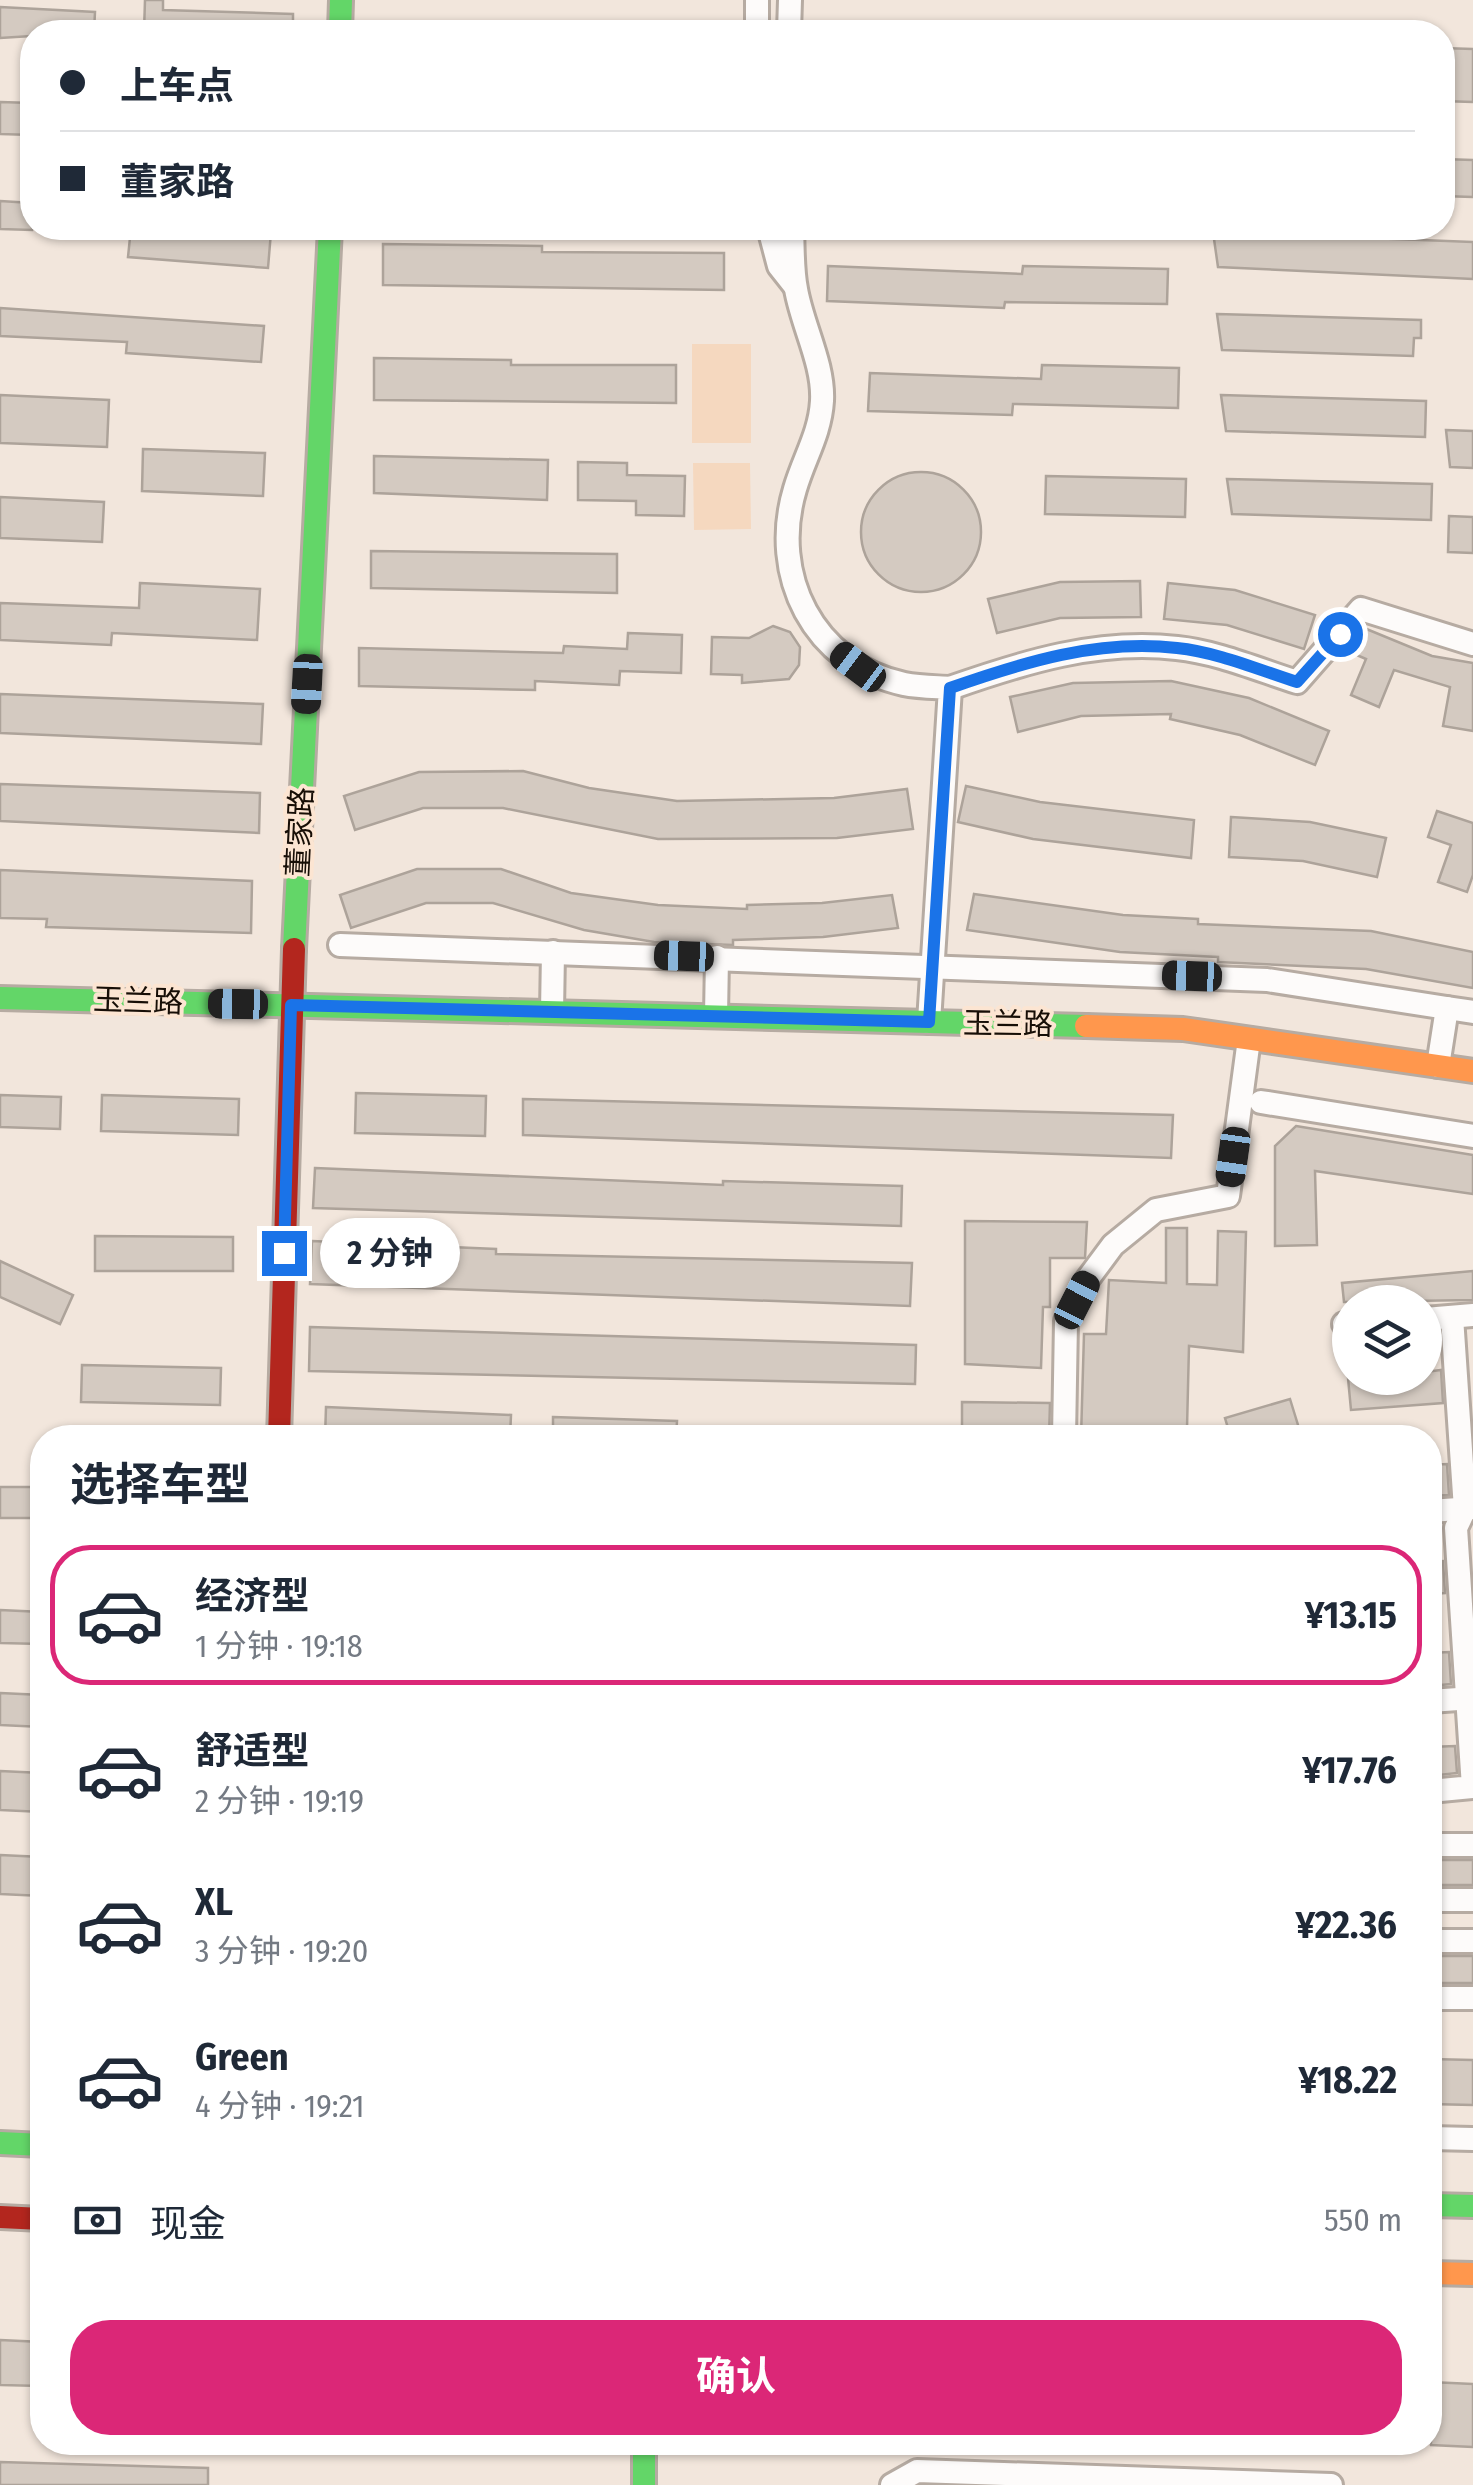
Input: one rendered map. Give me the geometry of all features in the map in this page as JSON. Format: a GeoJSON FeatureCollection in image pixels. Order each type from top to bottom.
{"type":"FeatureCollection","features":[{"type":"Feature","properties":{"kind":"street","name":"董家路"},"geometry":{"type":"LineString","coordinates":[[279,1425],[291,1005],[329,240]]}},
{"type":"Feature","properties":{"kind":"street"},"geometry":{"type":"LineString","coordinates":[[772,240],[780,266],[796,288]]}},
{"type":"Feature","properties":{"kind":"street"},"geometry":{"type":"LineString","coordinates":[[793,240],[796,288],[823,397],[818,432],[795,490],[787,532],[788,568],[800,607],[824,642],[858,667],[904,684],[950,688],[1054,654],[1120,646],[1180,648],[1297,682],[1361,609],[1473,644]]}},
{"type":"Feature","properties":{"kind":"street"},"geometry":{"type":"LineString","coordinates":[[929,1022],[950,688]]}},
{"type":"Feature","properties":{"kind":"street"},"geometry":{"type":"LineString","coordinates":[[340,945],[933,964],[1267,980],[1473,1012]]}},
{"type":"Feature","properties":{"kind":"street"},"geometry":{"type":"LineString","coordinates":[[552,1012],[553,952]]}},
{"type":"Feature","properties":{"kind":"street"},"geometry":{"type":"LineString","coordinates":[[716,1016],[718,957]]}},
{"type":"Feature","properties":{"kind":"street","name":"玉兰路"},"geometry":{"type":"LineString","coordinates":[[0,998],[1182,1029],[1473,1071]]}},
{"type":"Feature","properties":{"kind":"street"},"geometry":{"type":"LineString","coordinates":[[1438,1066],[1447,1008]]}},
{"type":"Feature","properties":{"kind":"street"},"geometry":{"type":"LineString","coordinates":[[1064,1425],[1066,1321],[1087,1280],[1113,1245],[1156,1210],[1228,1196],[1249,1039]]}},
{"type":"Feature","properties":{"kind":"street"},"geometry":{"type":"LineString","coordinates":[[1261,1102],[1473,1136]]}},
{"type":"Feature","properties":{"kind":"street"},"geometry":{"type":"LineString","coordinates":[[1442,1791],[1473,1788],[1456,1528],[1469,1508],[1462,1316]]}},
{"type":"Feature","properties":{"kind":"street"},"geometry":{"type":"LineString","coordinates":[[1442,1510],[1469,1508]]}},
{"type":"Feature","properties":{"kind":"street"},"geometry":{"type":"LineString","coordinates":[[1442,1699],[1470,1698]]}},
{"type":"Feature","properties":{"kind":"street"},"geometry":{"type":"LineString","coordinates":[[1442,1845],[1473,1845]]}},
{"type":"Feature","properties":{"kind":"street"},"geometry":{"type":"LineString","coordinates":[[1442,1900],[1473,1900]]}},
{"type":"Feature","properties":{"kind":"street"},"geometry":{"type":"LineString","coordinates":[[1442,1941],[1473,1941]]}},
{"type":"Feature","properties":{"kind":"street"},"geometry":{"type":"LineString","coordinates":[[1442,1998],[1473,1998]]}},
{"type":"Feature","properties":{"kind":"street"},"geometry":{"type":"LineString","coordinates":[[1442,2138],[1473,2139]]}},
{"type":"Feature","properties":{"kind":"street"},"geometry":{"type":"LineString","coordinates":[[0,2144],[30,2145]]}},
{"type":"Feature","properties":{"kind":"street"},"geometry":{"type":"LineString","coordinates":[[1442,2205],[1473,2206]]}},
{"type":"Feature","properties":{"kind":"street"},"geometry":{"type":"LineString","coordinates":[[0,2217],[30,2218]]}},
{"type":"Feature","properties":{"kind":"street"},"geometry":{"type":"LineString","coordinates":[[1442,2273],[1473,2274]]}},
{"type":"Feature","properties":{"kind":"street"},"geometry":{"type":"LineString","coordinates":[[644,2455],[644,2485]]}},
{"type":"Feature","properties":{"kind":"street"},"geometry":{"type":"LineString","coordinates":[[892,2485],[917,2471],[1331,2485]]}},
{"type":"Feature","properties":{"kind":"shaded area"},"geometry":{"type":"Polygon","coordinates":[[[692,344],[751,344],[751,443],[692,443],[692,344]]]}},
{"type":"Feature","properties":{"kind":"shaded area"},"geometry":{"type":"Polygon","coordinates":[[[693,463],[750,463],[751,529],[694,530],[693,463]]]}},
{"type":"Feature","properties":{"kind":"building"},"geometry":{"type":"Polygon","coordinates":[[[145,0],[163,0],[163,10],[293,14],[293,20],[144,20],[145,0]]]}},
{"type":"Feature","properties":{"kind":"building"},"geometry":{"type":"Polygon","coordinates":[[[0,7],[95,12],[95,20],[20,20],[20,37],[0,38],[0,7]]]}},
{"type":"Feature","properties":{"kind":"building"},"geometry":{"type":"Polygon","coordinates":[[[1455,48],[1473,49],[1473,102],[1455,101],[1455,48]]]}},
{"type":"Feature","properties":{"kind":"building"},"geometry":{"type":"Polygon","coordinates":[[[0,102],[20,103],[20,135],[0,134],[0,102]]]}},
{"type":"Feature","properties":{"kind":"building"},"geometry":{"type":"Polygon","coordinates":[[[1455,159],[1473,160],[1473,197],[1455,196],[1455,159]]]}},
{"type":"Feature","properties":{"kind":"building"},"geometry":{"type":"Polygon","coordinates":[[[0,201],[20,202],[20,230],[0,229],[0,201]]]}},
{"type":"Feature","properties":{"kind":"building"},"geometry":{"type":"Polygon","coordinates":[[[130,240],[270,240],[268,268],[128,257],[130,240]]]}},
{"type":"Feature","properties":{"kind":"building"},"geometry":{"type":"Polygon","coordinates":[[[1214,240],[1473,242],[1473,279],[1218,267],[1214,240]]]}},
{"type":"Feature","properties":{"kind":"building"},"geometry":{"type":"Polygon","coordinates":[[[383,244],[542,246],[542,252],[724,253],[724,290],[383,285],[383,244]]]}},
{"type":"Feature","properties":{"kind":"building"},"geometry":{"type":"Polygon","coordinates":[[[828,266],[1022,274],[1023,266],[1168,269],[1167,304],[1005,302],[1004,308],[827,301],[828,266]]]}},
{"type":"Feature","properties":{"kind":"building"},"geometry":{"type":"Polygon","coordinates":[[[0,308],[264,326],[261,362],[126,353],[127,342],[0,336],[0,308]]]}},
{"type":"Feature","properties":{"kind":"building"},"geometry":{"type":"Polygon","coordinates":[[[1217,314],[1421,320],[1421,338],[1414,338],[1413,356],[1222,350],[1217,314]]]}},
{"type":"Feature","properties":{"kind":"building"},"geometry":{"type":"Polygon","coordinates":[[[374,358],[511,360],[511,365],[676,365],[676,403],[374,400],[374,358]]]}},
{"type":"Feature","properties":{"kind":"building"},"geometry":{"type":"Polygon","coordinates":[[[1042,365],[1179,368],[1178,408],[1013,404],[1012,415],[868,411],[870,373],[1041,379],[1042,365]]]}},
{"type":"Feature","properties":{"kind":"building"},"geometry":{"type":"Polygon","coordinates":[[[0,395],[109,400],[107,447],[0,443],[0,395]]]}},
{"type":"Feature","properties":{"kind":"building"},"geometry":{"type":"Polygon","coordinates":[[[1221,395],[1426,401],[1425,437],[1226,431],[1221,395]]]}},
{"type":"Feature","properties":{"kind":"building"},"geometry":{"type":"Polygon","coordinates":[[[1446,430],[1473,431],[1473,468],[1450,467],[1446,430]]]}},
{"type":"Feature","properties":{"kind":"building"},"geometry":{"type":"Polygon","coordinates":[[[143,449],[265,453],[263,496],[142,491],[143,449]]]}},
{"type":"Feature","properties":{"kind":"building"},"geometry":{"type":"Polygon","coordinates":[[[374,456],[548,460],[547,500],[374,493],[374,456]]]}},
{"type":"Feature","properties":{"kind":"building"},"geometry":{"type":"Polygon","coordinates":[[[578,462],[627,463],[627,475],[685,476],[684,516],[636,515],[636,501],[578,500],[578,462]]]}},
{"type":"Feature","properties":{"kind":"building"},"geometry":{"type":"Polygon","coordinates":[[[921,472],[944,477],[963,490],[976,509],[981,532],[976,555],[963,574],[944,587],[921,592],[898,587],[879,574],[866,555],[861,532],[866,509],[879,490],[898,477],[921,472]]]}},
{"type":"Feature","properties":{"kind":"building"},"geometry":{"type":"Polygon","coordinates":[[[1046,476],[1186,479],[1185,517],[1045,514],[1046,476]]]}},
{"type":"Feature","properties":{"kind":"building"},"geometry":{"type":"Polygon","coordinates":[[[1227,479],[1432,484],[1431,520],[1232,514],[1227,479]]]}},
{"type":"Feature","properties":{"kind":"building"},"geometry":{"type":"Polygon","coordinates":[[[0,497],[104,502],[102,542],[0,538],[0,497]]]}},
{"type":"Feature","properties":{"kind":"building"},"geometry":{"type":"Polygon","coordinates":[[[1449,516],[1473,517],[1473,553],[1448,552],[1449,516]]]}},
{"type":"Feature","properties":{"kind":"building"},"geometry":{"type":"Polygon","coordinates":[[[371,551],[617,554],[617,593],[371,588],[371,551]]]}},
{"type":"Feature","properties":{"kind":"building"},"geometry":{"type":"Polygon","coordinates":[[[1140,581],[1141,617],[1060,618],[997,633],[988,599],[1060,582],[1140,581]]]}},
{"type":"Feature","properties":{"kind":"building"},"geometry":{"type":"Polygon","coordinates":[[[140,583],[260,589],[257,640],[112,633],[111,645],[0,640],[0,603],[139,608],[140,583]]]}},
{"type":"Feature","properties":{"kind":"building"},"geometry":{"type":"Polygon","coordinates":[[[1168,583],[1235,590],[1315,615],[1304,649],[1227,625],[1164,619],[1168,583]]]}},
{"type":"Feature","properties":{"kind":"building"},"geometry":{"type":"Polygon","coordinates":[[[773,626],[790,632],[800,647],[799,665],[789,679],[742,683],[742,675],[711,674],[712,637],[749,638],[773,626]]]}},
{"type":"Feature","properties":{"kind":"building"},"geometry":{"type":"Polygon","coordinates":[[[1364,628],[1432,656],[1473,663],[1473,731],[1443,726],[1450,687],[1394,670],[1379,707],[1351,695],[1366,659],[1345,650],[1364,628]]]}},
{"type":"Feature","properties":{"kind":"building"},"geometry":{"type":"Polygon","coordinates":[[[628,633],[682,635],[681,673],[620,671],[619,685],[535,681],[535,690],[359,686],[359,648],[563,653],[564,646],[627,649],[628,633]]]}},
{"type":"Feature","properties":{"kind":"building"},"geometry":{"type":"Polygon","coordinates":[[[1171,681],[1249,698],[1329,731],[1315,765],[1240,735],[1170,719],[1171,714],[1081,716],[1018,732],[1010,697],[1073,683],[1171,681]]]}},
{"type":"Feature","properties":{"kind":"building"},"geometry":{"type":"Polygon","coordinates":[[[0,694],[263,704],[261,744],[0,733],[0,694]]]}},
{"type":"Feature","properties":{"kind":"building"},"geometry":{"type":"Polygon","coordinates":[[[523,771],[589,788],[677,801],[834,798],[907,789],[913,829],[837,838],[658,839],[503,808],[423,808],[355,830],[344,796],[419,772],[523,771]]]}},
{"type":"Feature","properties":{"kind":"building"},"geometry":{"type":"Polygon","coordinates":[[[0,784],[260,793],[259,833],[0,821],[0,784]]]}},
{"type":"Feature","properties":{"kind":"building"},"geometry":{"type":"Polygon","coordinates":[[[966,786],[1040,802],[1194,820],[1191,858],[1033,839],[958,822],[966,786]]]}},
{"type":"Feature","properties":{"kind":"building"},"geometry":{"type":"Polygon","coordinates":[[[1437,811],[1473,823],[1473,875],[1467,892],[1438,882],[1451,845],[1428,837],[1437,811]]]}},
{"type":"Feature","properties":{"kind":"building"},"geometry":{"type":"Polygon","coordinates":[[[1231,817],[1310,822],[1386,838],[1377,877],[1303,861],[1229,857],[1231,817]]]}},
{"type":"Feature","properties":{"kind":"building"},"geometry":{"type":"Polygon","coordinates":[[[417,869],[501,869],[571,893],[658,905],[747,909],[747,905],[822,903],[892,895],[898,928],[823,937],[733,940],[733,945],[654,942],[584,930],[493,903],[426,903],[351,928],[340,895],[417,869]]]}},
{"type":"Feature","properties":{"kind":"building"},"geometry":{"type":"Polygon","coordinates":[[[0,870],[252,881],[251,933],[46,927],[47,919],[0,918],[0,870]]]}},
{"type":"Feature","properties":{"kind":"building"},"geometry":{"type":"Polygon","coordinates":[[[974,894],[1123,915],[1198,919],[1198,924],[1371,931],[1473,952],[1473,988],[1366,969],[1218,962],[1218,957],[1120,952],[967,930],[974,894]]]}},
{"type":"Feature","properties":{"kind":"building"},"geometry":{"type":"Polygon","coordinates":[[[356,1093],[486,1096],[485,1136],[355,1133],[356,1093]]]}},
{"type":"Feature","properties":{"kind":"building"},"geometry":{"type":"Polygon","coordinates":[[[0,1095],[61,1097],[60,1129],[0,1127],[0,1095]]]}},
{"type":"Feature","properties":{"kind":"building"},"geometry":{"type":"Polygon","coordinates":[[[102,1095],[239,1099],[238,1135],[101,1131],[102,1095]]]}},
{"type":"Feature","properties":{"kind":"building"},"geometry":{"type":"Polygon","coordinates":[[[523,1099],[1173,1115],[1171,1158],[523,1135],[523,1099]]]}},
{"type":"Feature","properties":{"kind":"building"},"geometry":{"type":"Polygon","coordinates":[[[1296,1126],[1473,1155],[1473,1194],[1315,1171],[1317,1245],[1275,1246],[1275,1146],[1296,1126]]]}},
{"type":"Feature","properties":{"kind":"building"},"geometry":{"type":"Polygon","coordinates":[[[315,1168],[723,1185],[723,1181],[902,1186],[901,1226],[313,1208],[315,1168]]]}},
{"type":"Feature","properties":{"kind":"building"},"geometry":{"type":"Polygon","coordinates":[[[965,1221],[1087,1222],[1085,1258],[1050,1258],[1050,1307],[1043,1307],[1041,1368],[965,1364],[965,1221]]]}},
{"type":"Feature","properties":{"kind":"building"},"geometry":{"type":"Polygon","coordinates":[[[1166,1228],[1187,1228],[1187,1284],[1217,1285],[1218,1231],[1246,1232],[1243,1352],[1189,1346],[1187,1425],[1081,1425],[1084,1334],[1106,1334],[1109,1280],[1166,1283],[1166,1228]]]}},
{"type":"Feature","properties":{"kind":"building"},"geometry":{"type":"Polygon","coordinates":[[[95,1236],[233,1237],[233,1271],[95,1271],[95,1236]]]}},
{"type":"Feature","properties":{"kind":"building"},"geometry":{"type":"Polygon","coordinates":[[[312,1241],[496,1249],[496,1254],[912,1263],[910,1306],[310,1284],[312,1241]]]}},
{"type":"Feature","properties":{"kind":"building"},"geometry":{"type":"Polygon","coordinates":[[[0,1261],[73,1295],[60,1324],[0,1297],[0,1261]]]}},
{"type":"Feature","properties":{"kind":"building"},"geometry":{"type":"Polygon","coordinates":[[[1473,1271],[1473,1300],[1442,1300],[1442,1285],[1342,1283],[1473,1271]]]}},
{"type":"Feature","properties":{"kind":"building"},"geometry":{"type":"Polygon","coordinates":[[[310,1327],[916,1345],[915,1384],[309,1371],[310,1327]]]}},
{"type":"Feature","properties":{"kind":"building"},"geometry":{"type":"Polygon","coordinates":[[[82,1365],[221,1368],[220,1405],[81,1402],[82,1365]]]}},
{"type":"Feature","properties":{"kind":"building"},"geometry":{"type":"Polygon","coordinates":[[[1442,1386],[1443,1403],[1351,1410],[1350,1395],[1442,1395],[1442,1386]]]}},
{"type":"Feature","properties":{"kind":"building"},"geometry":{"type":"Polygon","coordinates":[[[1290,1399],[1298,1425],[1227,1425],[1225,1418],[1290,1399]]]}},
{"type":"Feature","properties":{"kind":"building"},"geometry":{"type":"Polygon","coordinates":[[[962,1402],[1050,1403],[1049,1425],[962,1425],[962,1402]]]}},
{"type":"Feature","properties":{"kind":"building"},"geometry":{"type":"Polygon","coordinates":[[[326,1407],[511,1415],[511,1425],[325,1425],[326,1407]]]}},
{"type":"Feature","properties":{"kind":"building"},"geometry":{"type":"Polygon","coordinates":[[[553,1417],[677,1421],[677,1425],[553,1425],[553,1417]]]}},
{"type":"Feature","properties":{"kind":"building"},"geometry":{"type":"Polygon","coordinates":[[[1442,1464],[1447,1464],[1449,1495],[1442,1495],[1442,1464]]]}},
{"type":"Feature","properties":{"kind":"building"},"geometry":{"type":"Polygon","coordinates":[[[0,1487],[30,1487],[30,1518],[0,1518],[0,1487]]]}},
{"type":"Feature","properties":{"kind":"building"},"geometry":{"type":"Polygon","coordinates":[[[1442,1561],[1445,1593],[1442,1593],[1442,1561]]]}},
{"type":"Feature","properties":{"kind":"building"},"geometry":{"type":"Polygon","coordinates":[[[0,1610],[30,1611],[30,1644],[0,1643],[0,1610]]]}},
{"type":"Feature","properties":{"kind":"building"},"geometry":{"type":"Polygon","coordinates":[[[1442,1652],[1449,1652],[1451,1684],[1442,1685],[1442,1652]]]}},
{"type":"Feature","properties":{"kind":"building"},"geometry":{"type":"Polygon","coordinates":[[[0,1693],[30,1694],[30,1726],[0,1725],[0,1693]]]}},
{"type":"Feature","properties":{"kind":"building"},"geometry":{"type":"Polygon","coordinates":[[[1455,1746],[1457,1773],[1442,1775],[1442,1747],[1455,1746]]]}},
{"type":"Feature","properties":{"kind":"building"},"geometry":{"type":"Polygon","coordinates":[[[0,1771],[30,1772],[30,1811],[0,1810],[0,1771]]]}},
{"type":"Feature","properties":{"kind":"building"},"geometry":{"type":"Polygon","coordinates":[[[0,1855],[30,1856],[30,1895],[0,1894],[0,1855]]]}},
{"type":"Feature","properties":{"kind":"building"},"geometry":{"type":"Polygon","coordinates":[[[1442,1860],[1473,1860],[1473,1885],[1442,1885],[1442,1860]]]}},
{"type":"Feature","properties":{"kind":"building"},"geometry":{"type":"Polygon","coordinates":[[[1442,1956],[1473,1956],[1473,1983],[1442,1983],[1442,1956]]]}},
{"type":"Feature","properties":{"kind":"building"},"geometry":{"type":"Polygon","coordinates":[[[1442,2059],[1473,2060],[1473,2105],[1442,2104],[1442,2059]]]}},
{"type":"Feature","properties":{"kind":"building"},"geometry":{"type":"Polygon","coordinates":[[[0,2340],[30,2341],[30,2386],[0,2385],[0,2340]]]}},
{"type":"Feature","properties":{"kind":"building"},"geometry":{"type":"Polygon","coordinates":[[[1442,2383],[1473,2384],[1473,2447],[1442,2446],[1442,2383]]]}},
{"type":"Feature","properties":{"kind":"building"},"geometry":{"type":"Polygon","coordinates":[[[0,2462],[208,2468],[208,2485],[0,2485],[0,2462]]]}},
{"type":"Feature","properties":{"kind":"traffic: fast"},"geometry":{"type":"LineString","coordinates":[[340,20],[341,0]]}},
{"type":"Feature","properties":{"kind":"traffic: fast"},"geometry":{"type":"LineString","coordinates":[[294,949],[329,240]]}},
{"type":"Feature","properties":{"kind":"traffic: fast"},"geometry":{"type":"LineString","coordinates":[[0,998],[1086,1026]]}},
{"type":"Feature","properties":{"kind":"traffic: fast"},"geometry":{"type":"LineString","coordinates":[[0,2143],[30,2144]]}},
{"type":"Feature","properties":{"kind":"traffic: fast"},"geometry":{"type":"LineString","coordinates":[[1442,2205],[1473,2206]]}},
{"type":"Feature","properties":{"kind":"traffic: fast"},"geometry":{"type":"LineString","coordinates":[[644,2455],[644,2485]]}},
{"type":"Feature","properties":{"kind":"traffic: slow"},"geometry":{"type":"LineString","coordinates":[[1086,1026],[1183,1029],[1473,1071]]}},
{"type":"Feature","properties":{"kind":"traffic: slow"},"geometry":{"type":"LineString","coordinates":[[1442,2273],[1473,2274]]}},
{"type":"Feature","properties":{"kind":"traffic: jam"},"geometry":{"type":"LineString","coordinates":[[279,1425],[294,949]]}},
{"type":"Feature","properties":{"kind":"traffic: jam"},"geometry":{"type":"LineString","coordinates":[[0,2217],[30,2218]]}},
{"type":"Feature","properties":{"kind":"route"},"geometry":{"type":"LineString","coordinates":[[284,1253],[291,1005],[929,1022],[950,688],[1054,654],[1120,646],[1180,648],[1297,682],[1340,634]]}}]}
